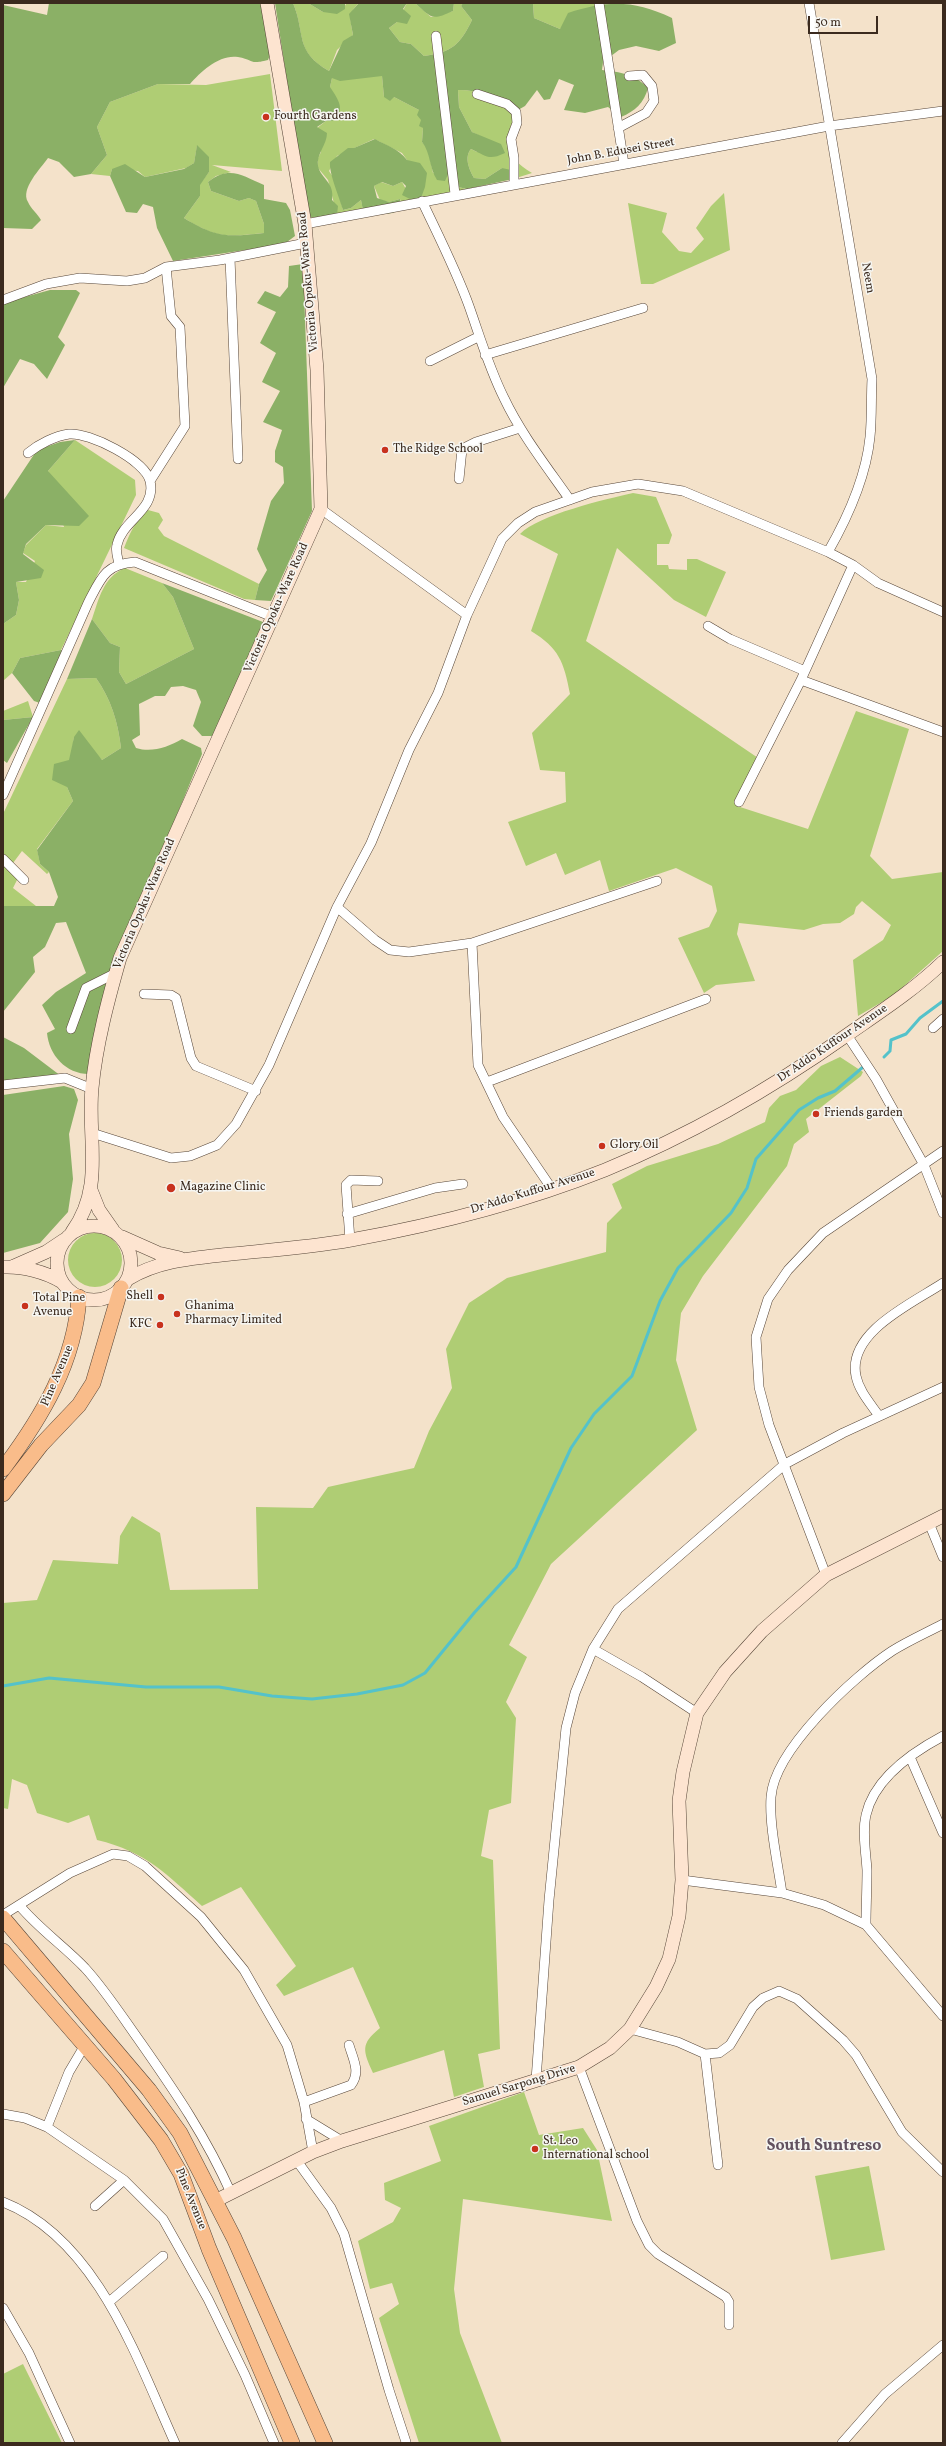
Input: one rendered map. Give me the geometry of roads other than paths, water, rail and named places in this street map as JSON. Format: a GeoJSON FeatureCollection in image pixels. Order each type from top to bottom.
{"type":"FeatureCollection","features":[{"type":"Feature","properties":{"kind":"main road","name":"Victoria Opoku-Ware Road"},"geometry":{"type":"LineString","coordinates":[[91,1190],[92,1088],[116,973],[123,950],[321,509],[317,370],[305,224],[267,3]]}},
{"type":"Feature","properties":{"kind":"main road","name":"Dr Addo Kuffour Avenue"},"geometry":{"type":"LineString","coordinates":[[188,1259],[350,1240],[401,1230],[552,1189],[653,1149],[742,1102],[810,1062],[913,989],[943,962]]}},
{"type":"Feature","properties":{"kind":"main road"},"geometry":{"type":"LineString","coordinates":[[3,1494],[41,1445],[79,1405],[93,1383],[125,1284],[131,1260],[128,1248],[99,1210],[91,1190]]}},
{"type":"Feature","properties":{"kind":"main road"},"geometry":{"type":"LineString","coordinates":[[62,1282],[58,1270],[57,1257],[68,1236],[86,1211],[91,1190]]}},
{"type":"Feature","properties":{"kind":"main road"},"geometry":{"type":"LineString","coordinates":[[8,1267],[46,1252],[68,1236],[89,1225],[102,1226],[158,1253],[188,1259]]}},
{"type":"Feature","properties":{"kind":"main road"},"geometry":{"type":"LineString","coordinates":[[8,1267],[52,1276],[62,1282],[79,1297],[98,1300],[111,1296],[125,1284],[154,1266],[188,1259]]}},
{"type":"Feature","properties":{"kind":"main road","name":"Pine Avenue"},"geometry":{"type":"LineString","coordinates":[[3,1469],[51,1399],[74,1336],[79,1297]]}},
{"type":"Feature","properties":{"kind":"main road","name":"Samuel Sarpong Drive"},"geometry":{"type":"LineString","coordinates":[[215,2201],[312,2152],[342,2141],[579,2067],[610,2048],[630,2029],[656,1987],[669,1959],[679,1916],[682,1880],[679,1801],[683,1772],[697,1713],[725,1672],[762,1631],[826,1575],[943,1516]]}},
{"type":"Feature","properties":{"kind":"main road"},"geometry":{"type":"LineString","coordinates":[[3,1917],[149,2090],[180,2133],[215,2201],[325,2443]]}},
{"type":"Feature","properties":{"kind":"main road","name":"Pine Avenue"},"geometry":{"type":"LineString","coordinates":[[3,1951],[85,2045],[161,2140],[181,2174],[209,2249],[292,2443]]}},
{"type":"Feature","properties":{"kind":"street"},"geometry":{"type":"LineString","coordinates":[[599,3],[624,164]]}},
{"type":"Feature","properties":{"kind":"street","name":"Neem"},"geometry":{"type":"LineString","coordinates":[[808,3],[872,379],[870,438],[860,483],[844,522],[828,552]]}},
{"type":"Feature","properties":{"kind":"street"},"geometry":{"type":"LineString","coordinates":[[436,36],[455,194]]}},
{"type":"Feature","properties":{"kind":"street"},"geometry":{"type":"LineString","coordinates":[[618,128],[646,113],[654,101],[652,86],[643,75],[629,76]]}},
{"type":"Feature","properties":{"kind":"street"},"geometry":{"type":"LineString","coordinates":[[477,94],[507,104],[516,112],[517,123],[511,139],[514,158],[514,184]]}},
{"type":"Feature","properties":{"kind":"street","name":"John B. Edusei Street"},"geometry":{"type":"LineString","coordinates":[[305,224],[455,194],[828,126],[943,111]]}},
{"type":"Feature","properties":{"kind":"street"},"geometry":{"type":"LineString","coordinates":[[422,201],[450,259],[469,307],[485,354],[520,428],[570,500]]}},
{"type":"Feature","properties":{"kind":"street"},"geometry":{"type":"LineString","coordinates":[[3,300],[46,284],[80,278],[127,281],[146,278],[166,267],[230,258],[306,243]]}},
{"type":"Feature","properties":{"kind":"street"},"geometry":{"type":"LineString","coordinates":[[230,258],[238,459]]}},
{"type":"Feature","properties":{"kind":"street"},"geometry":{"type":"LineString","coordinates":[[118,564],[116,546],[128,523],[144,510],[148,501],[150,481],[185,426],[180,327],[171,316],[166,267]]}},
{"type":"Feature","properties":{"kind":"street"},"geometry":{"type":"LineString","coordinates":[[485,354],[643,308]]}},
{"type":"Feature","properties":{"kind":"street"},"geometry":{"type":"LineString","coordinates":[[430,361],[478,337]]}},
{"type":"Feature","properties":{"kind":"street"},"geometry":{"type":"LineString","coordinates":[[459,479],[462,449],[476,442],[520,428]]}},
{"type":"Feature","properties":{"kind":"street"},"geometry":{"type":"LineString","coordinates":[[28,453],[37,446],[62,436],[69,434],[84,436],[123,454],[144,468],[150,481]]}},
{"type":"Feature","properties":{"kind":"street"},"geometry":{"type":"LineString","coordinates":[[92,1132],[171,1158],[190,1156],[218,1144],[236,1124],[256,1091],[269,1065],[337,907],[371,843],[409,750],[438,693],[467,615],[502,539],[518,523],[535,512],[592,492],[638,484],[683,491],[828,552],[853,565],[878,583],[943,612]]}},
{"type":"Feature","properties":{"kind":"street"},"geometry":{"type":"LineString","coordinates":[[321,509],[467,615]]}},
{"type":"Feature","properties":{"kind":"street"},"geometry":{"type":"LineString","coordinates":[[3,794],[88,603],[99,582],[118,564],[135,562],[273,617]]}},
{"type":"Feature","properties":{"kind":"street"},"geometry":{"type":"LineString","coordinates":[[739,802],[801,680],[853,565]]}},
{"type":"Feature","properties":{"kind":"street"},"geometry":{"type":"LineString","coordinates":[[708,626],[730,639],[805,671]]}},
{"type":"Feature","properties":{"kind":"street"},"geometry":{"type":"LineString","coordinates":[[801,680],[943,732]]}},
{"type":"Feature","properties":{"kind":"street"},"geometry":{"type":"LineString","coordinates":[[3,858],[24,880]]}},
{"type":"Feature","properties":{"kind":"street"},"geometry":{"type":"LineString","coordinates":[[337,907],[375,940],[390,950],[409,952],[472,944],[657,881]]}},
{"type":"Feature","properties":{"kind":"street"},"geometry":{"type":"LineString","coordinates":[[472,944],[478,1064],[503,1117],[552,1189]]}},
{"type":"Feature","properties":{"kind":"street"},"geometry":{"type":"LineString","coordinates":[[71,1029],[86,988],[116,973]]}},
{"type":"Feature","properties":{"kind":"street"},"geometry":{"type":"LineString","coordinates":[[144,994],[171,995],[176,998],[191,1058],[196,1066],[256,1091]]}},
{"type":"Feature","properties":{"kind":"street"},"geometry":{"type":"LineString","coordinates":[[486,1082],[706,999]]}},
{"type":"Feature","properties":{"kind":"street"},"geometry":{"type":"LineString","coordinates":[[933,1028],[943,1019]]}},
{"type":"Feature","properties":{"kind":"street"},"geometry":{"type":"LineString","coordinates":[[847,1035],[876,1079],[924,1164],[943,1213]]}},
{"type":"Feature","properties":{"kind":"street"},"geometry":{"type":"LineString","coordinates":[[3,1085],[65,1078],[92,1088]]}},
{"type":"Feature","properties":{"kind":"street"},"geometry":{"type":"LineString","coordinates":[[826,1575],[769,1425],[759,1387],[756,1337],[768,1299],[788,1270],[824,1233],[943,1151]]}},
{"type":"Feature","properties":{"kind":"street"},"geometry":{"type":"LineString","coordinates":[[350,1240],[346,1185],[351,1180],[378,1181]]}},
{"type":"Feature","properties":{"kind":"street"},"geometry":{"type":"LineString","coordinates":[[347,1214],[436,1188],[463,1184]]}},
{"type":"Feature","properties":{"kind":"street"},"geometry":{"type":"LineString","coordinates":[[879,1416],[861,1390],[856,1376],[855,1359],[861,1344],[873,1330],[943,1283]]}},
{"type":"Feature","properties":{"kind":"street"},"geometry":{"type":"LineString","coordinates":[[536,2080],[549,1900],[566,1728],[575,1693],[593,1649],[618,1609],[785,1464],[808,1450],[943,1387]]}},
{"type":"Feature","properties":{"kind":"street"},"geometry":{"type":"LineString","coordinates":[[929,1523],[943,1557]]}},
{"type":"Feature","properties":{"kind":"street"},"geometry":{"type":"LineString","coordinates":[[782,1893],[771,1801],[773,1786],[783,1762],[805,1731],[840,1694],[892,1651],[943,1624]]}},
{"type":"Feature","properties":{"kind":"street"},"geometry":{"type":"LineString","coordinates":[[593,1649],[642,1677],[697,1713]]}},
{"type":"Feature","properties":{"kind":"street"},"geometry":{"type":"LineString","coordinates":[[866,1925],[865,1817],[879,1788],[910,1757],[943,1736]]}},
{"type":"Feature","properties":{"kind":"street"},"geometry":{"type":"LineString","coordinates":[[910,1757],[943,1833]]}},
{"type":"Feature","properties":{"kind":"street"},"geometry":{"type":"LineString","coordinates":[[3,1917],[19,1905],[70,1873],[113,1854],[128,1856],[144,1866],[201,1917],[244,1970],[287,2045],[304,2102],[312,2152]]}},
{"type":"Feature","properties":{"kind":"street"},"geometry":{"type":"LineString","coordinates":[[682,1880],[782,1893],[824,1905],[866,1925],[943,2016]]}},
{"type":"Feature","properties":{"kind":"street"},"geometry":{"type":"LineString","coordinates":[[19,1905],[36,1925],[85,1968],[116,2008],[172,2086],[198,2128],[231,2193]]}},
{"type":"Feature","properties":{"kind":"street"},"geometry":{"type":"LineString","coordinates":[[630,2029],[678,2042],[705,2054],[719,2053],[730,2045],[746,2016],[762,1998],[779,1991],[788,1994],[844,2040],[856,2055],[902,2132],[943,2172]]}},
{"type":"Feature","properties":{"kind":"street"},"geometry":{"type":"LineString","coordinates":[[48,2127],[69,2072],[85,2045]]}},
{"type":"Feature","properties":{"kind":"street"},"geometry":{"type":"LineString","coordinates":[[304,2102],[351,2085],[356,2078],[357,2073],[349,2045]]}},
{"type":"Feature","properties":{"kind":"street"},"geometry":{"type":"LineString","coordinates":[[705,2054],[718,2165]]}},
{"type":"Feature","properties":{"kind":"street"},"geometry":{"type":"LineString","coordinates":[[579,2067],[637,2221],[649,2245],[662,2256],[726,2297],[729,2302],[729,2325]]}},
{"type":"Feature","properties":{"kind":"street"},"geometry":{"type":"LineString","coordinates":[[3,2114],[25,2118],[48,2127],[124,2180],[163,2219],[177,2241],[245,2376],[274,2443]]}},
{"type":"Feature","properties":{"kind":"street"},"geometry":{"type":"LineString","coordinates":[[306,2119],[342,2141]]}},
{"type":"Feature","properties":{"kind":"street"},"geometry":{"type":"LineString","coordinates":[[297,2160],[331,2208],[344,2234],[387,2384],[406,2442]]}},
{"type":"Feature","properties":{"kind":"street"},"geometry":{"type":"LineString","coordinates":[[95,2206],[124,2180]]}},
{"type":"Feature","properties":{"kind":"street"},"geometry":{"type":"LineString","coordinates":[[3,2202],[51,2229],[109,2302],[175,2443]]}},
{"type":"Feature","properties":{"kind":"street"},"geometry":{"type":"LineString","coordinates":[[109,2302],[163,2256]]}},
{"type":"Feature","properties":{"kind":"street"},"geometry":{"type":"LineString","coordinates":[[3,2308],[29,2353],[70,2443]]}},
{"type":"Feature","properties":{"kind":"street"},"geometry":{"type":"LineString","coordinates":[[842,2443],[885,2394],[943,2346]]}},
{"type":"Feature","properties":{"kind":"waterway"},"geometry":{"type":"LineString","coordinates":[[884,1057],[890,1051],[891,1040],[906,1034],[920,1018],[943,1001]]}},
{"type":"Feature","properties":{"kind":"waterway"},"geometry":{"type":"LineString","coordinates":[[3,1686],[49,1678],[146,1687],[219,1687],[272,1696],[312,1699],[357,1694],[403,1685],[425,1673],[474,1613],[516,1567],[571,1448],[594,1414],[632,1376],[660,1301],[678,1268],[731,1213],[747,1188],[756,1159],[799,1110],[818,1098],[835,1091],[863,1067]]}},
{"type":"Feature","properties":{"kind":"place","name":"Fourth Gardens"},"geometry":{"type":"Point","coordinates":[266,117]}},
{"type":"Feature","properties":{"kind":"place","name":"The Ridge School"},"geometry":{"type":"Point","coordinates":[385,450]}},
{"type":"Feature","properties":{"kind":"place","name":"Friends garden"},"geometry":{"type":"Point","coordinates":[816,1114]}},
{"type":"Feature","properties":{"kind":"place","name":"Glory Oil"},"geometry":{"type":"Point","coordinates":[602,1146]}},
{"type":"Feature","properties":{"kind":"place","name":"Magazine Clinic"},"geometry":{"type":"Point","coordinates":[171,1188]}},
{"type":"Feature","properties":{"kind":"place","name":"Shell"},"geometry":{"type":"Point","coordinates":[161,1297]}},
{"type":"Feature","properties":{"kind":"place","name":"Total Pine Avenue"},"geometry":{"type":"Point","coordinates":[25,1306]}},
{"type":"Feature","properties":{"kind":"place","name":"Ghanima Pharmacy Limited"},"geometry":{"type":"Point","coordinates":[177,1314]}},
{"type":"Feature","properties":{"kind":"place","name":"KFC"},"geometry":{"type":"Point","coordinates":[160,1325]}},
{"type":"Feature","properties":{"kind":"place","name":"St. Leo International school"},"geometry":{"type":"Point","coordinates":[535,2149]}},
{"type":"Feature","properties":{"kind":"district","name":"South Suntreso"},"geometry":{"type":"Point","coordinates":[824,2147]}}]}
